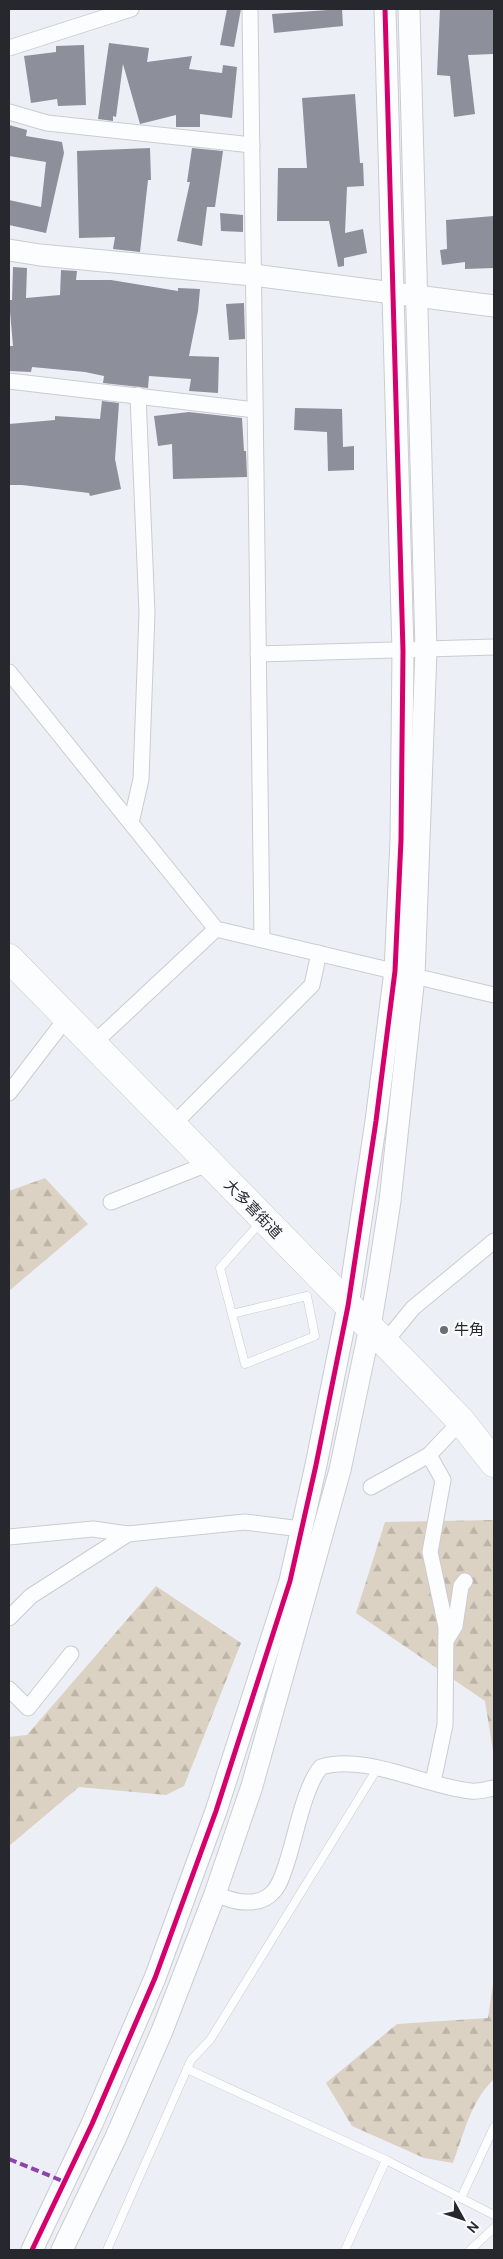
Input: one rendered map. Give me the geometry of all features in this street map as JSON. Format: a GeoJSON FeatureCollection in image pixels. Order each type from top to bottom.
{"type":"FeatureCollection","features":[{"type":"Feature","properties":{"kind":"highway","name":"大多喜街道"},"geometry":{"type":"LineString","coordinates":[[9,958],[68,1016],[263,1219],[377,1334],[461,1422],[494,1463]]}},
{"type":"Feature","properties":{"kind":"street"},"geometry":{"type":"LineString","coordinates":[[9,48],[131,9]]}},
{"type":"Feature","properties":{"kind":"street"},"geometry":{"type":"LineString","coordinates":[[250,9],[262,939]]}},
{"type":"Feature","properties":{"kind":"street"},"geometry":{"type":"LineString","coordinates":[[32,2250],[73,2166],[140,2012],[216,1811],[290,1581],[348,1306],[376,1121],[405,973],[401,840],[403,651],[385,9]]}},
{"type":"Feature","properties":{"kind":"street"},"geometry":{"type":"LineString","coordinates":[[62,2250],[116,2137],[166,2022],[215,1894],[252,1786],[377,1334],[390,1201],[426,650],[408,9]]}},
{"type":"Feature","properties":{"kind":"street"},"geometry":{"type":"LineString","coordinates":[[9,112],[47,123],[252,145]]}},
{"type":"Feature","properties":{"kind":"street"},"geometry":{"type":"LineString","coordinates":[[9,250],[40,255],[254,275],[494,306]]}},
{"type":"Feature","properties":{"kind":"street"},"geometry":{"type":"LineString","coordinates":[[9,381],[255,410]]}},
{"type":"Feature","properties":{"kind":"street"},"geometry":{"type":"LineString","coordinates":[[131,823],[141,779],[147,612],[138,395]]}},
{"type":"Feature","properties":{"kind":"street"},"geometry":{"type":"LineString","coordinates":[[258,654],[494,647]]}},
{"type":"Feature","properties":{"kind":"street"},"geometry":{"type":"LineString","coordinates":[[9,672],[216,929],[494,995]]}},
{"type":"Feature","properties":{"kind":"street"},"geometry":{"type":"LineString","coordinates":[[93,1044],[216,929]]}},
{"type":"Feature","properties":{"kind":"street"},"geometry":{"type":"LineString","coordinates":[[173,1125],[312,985],[319,953]]}},
{"type":"Feature","properties":{"kind":"street"},"geometry":{"type":"LineString","coordinates":[[9,1093],[68,1016]]}},
{"type":"Feature","properties":{"kind":"street"},"geometry":{"type":"LineString","coordinates":[[111,1202],[210,1163]]}},
{"type":"Feature","properties":{"kind":"street"},"geometry":{"type":"LineString","coordinates":[[377,1334],[413,1308],[494,1241]]}},
{"type":"Feature","properties":{"kind":"street"},"geometry":{"type":"LineString","coordinates":[[370,1487],[429,1456],[461,1422]]}},
{"type":"Feature","properties":{"kind":"street"},"geometry":{"type":"LineString","coordinates":[[429,1456],[443,1480],[430,1552],[436,1590],[443,1610],[445,1643],[445,1725],[433,1782]]}},
{"type":"Feature","properties":{"kind":"street"},"geometry":{"type":"LineString","coordinates":[[9,1537],[93,1530],[128,1534],[245,1522],[301,1529]]}},
{"type":"Feature","properties":{"kind":"street"},"geometry":{"type":"LineString","coordinates":[[9,1618],[31,1596],[74,1571],[128,1534]]}},
{"type":"Feature","properties":{"kind":"street"},"geometry":{"type":"LineString","coordinates":[[445,1643],[455,1626],[460,1586],[465,1581]]}},
{"type":"Feature","properties":{"kind":"street"},"geometry":{"type":"LineString","coordinates":[[9,1689],[28,1708],[72,1654]]}},
{"type":"Feature","properties":{"kind":"street"},"geometry":{"type":"LineString","coordinates":[[215,1894],[239,1902],[250,1902],[262,1899],[273,1893],[279,1883],[293,1846],[311,1785],[321,1767],[332,1764],[344,1764],[377,1769],[472,1791],[494,1788]]}},
{"type":"Feature","properties":{"kind":"street"},"geometry":{"type":"LineString","coordinates":[[140,2012],[166,2022]]}},
{"type":"Feature","properties":{"kind":"lane"},"geometry":{"type":"LineString","coordinates":[[232,1314],[307,1296],[316,1336],[246,1364],[232,1314],[220,1268],[263,1219]]}},
{"type":"Feature","properties":{"kind":"lane"},"geometry":{"type":"LineString","coordinates":[[107,2250],[191,2060],[210,2040],[377,1769]]}},
{"type":"Feature","properties":{"kind":"lane"},"geometry":{"type":"LineString","coordinates":[[186,2069],[386,2160],[494,2214]]}},
{"type":"Feature","properties":{"kind":"lane"},"geometry":{"type":"LineString","coordinates":[[461,2198],[494,2127]]}},
{"type":"Feature","properties":{"kind":"lane"},"geometry":{"type":"LineString","coordinates":[[345,2250],[386,2160]]}},
{"type":"Feature","properties":{"kind":"lane"},"geometry":{"type":"LineString","coordinates":[[470,2250],[494,2228]]}},
{"type":"Feature","properties":{"kind":"green space"},"geometry":{"type":"Polygon","coordinates":[[[45,1178],[88,1224],[9,1291],[9,1191],[45,1178]]]}},
{"type":"Feature","properties":{"kind":"green space"},"geometry":{"type":"Polygon","coordinates":[[[494,1520],[494,1757],[485,1701],[356,1613],[385,1522],[494,1520]]]}},
{"type":"Feature","properties":{"kind":"green space"},"geometry":{"type":"Polygon","coordinates":[[[156,1586],[241,1643],[184,1786],[166,1795],[79,1787],[9,1846],[9,1737],[27,1735],[156,1586]]]}},
{"type":"Feature","properties":{"kind":"green space"},"geometry":{"type":"Polygon","coordinates":[[[494,1977],[494,2079],[479,2097],[474,2107],[453,2163],[424,2158],[352,2126],[326,2083],[397,2024],[488,2018],[494,1977]]]}},
{"type":"Feature","properties":{"kind":"building"},"geometry":{"type":"Polygon","coordinates":[[[227,9],[241,9],[234,47],[220,45],[227,9]]]}},
{"type":"Feature","properties":{"kind":"building"},"geometry":{"type":"Polygon","coordinates":[[[342,9],[343,26],[274,33],[272,14],[342,9]]]}},
{"type":"Feature","properties":{"kind":"building"},"geometry":{"type":"Polygon","coordinates":[[[440,9],[494,9],[494,54],[468,55],[475,114],[454,117],[450,76],[437,75],[440,9]]]}},
{"type":"Feature","properties":{"kind":"building"},"geometry":{"type":"Polygon","coordinates":[[[109,43],[149,48],[147,62],[192,56],[189,69],[222,73],[223,65],[237,67],[232,118],[200,114],[200,127],[176,127],[176,115],[140,124],[123,64],[116,117],[113,116],[113,121],[98,119],[109,43]]]}},
{"type":"Feature","properties":{"kind":"building"},"geometry":{"type":"Polygon","coordinates":[[[84,45],[86,105],[58,106],[57,99],[31,103],[24,56],[56,52],[56,46],[84,45]]]}},
{"type":"Feature","properties":{"kind":"building"},"geometry":{"type":"Polygon","coordinates":[[[355,94],[360,163],[363,163],[364,186],[347,187],[345,233],[363,229],[367,253],[344,258],[344,266],[338,267],[329,221],[277,221],[278,168],[307,168],[302,98],[355,94]]]}},
{"type":"Feature","properties":{"kind":"building"},"geometry":{"type":"Polygon","coordinates":[[[9,125],[27,130],[26,136],[62,142],[64,153],[46,233],[9,225],[9,200],[41,207],[46,162],[9,156],[9,125]]]}},
{"type":"Feature","properties":{"kind":"building"},"geometry":{"type":"Polygon","coordinates":[[[150,148],[151,180],[148,180],[140,252],[113,249],[115,237],[79,238],[77,151],[150,148]]]}},
{"type":"Feature","properties":{"kind":"building"},"geometry":{"type":"Polygon","coordinates":[[[192,148],[223,151],[215,207],[207,207],[202,246],[177,241],[190,182],[187,182],[192,148]]]}},
{"type":"Feature","properties":{"kind":"building"},"geometry":{"type":"Polygon","coordinates":[[[220,213],[243,215],[243,232],[221,231],[220,213]]]}},
{"type":"Feature","properties":{"kind":"building"},"geometry":{"type":"Polygon","coordinates":[[[494,216],[494,268],[465,269],[465,262],[442,265],[440,250],[447,249],[446,220],[494,216]]]}},
{"type":"Feature","properties":{"kind":"building"},"geometry":{"type":"Polygon","coordinates":[[[13,267],[27,268],[26,298],[60,295],[61,270],[77,271],[76,280],[111,280],[178,291],[178,288],[200,289],[198,311],[189,356],[219,357],[218,393],[189,391],[191,379],[149,376],[148,388],[103,383],[104,376],[85,372],[32,367],[31,372],[9,371],[9,346],[13,346],[9,300],[12,300],[13,267]]]}},
{"type":"Feature","properties":{"kind":"building"},"geometry":{"type":"Polygon","coordinates":[[[244,303],[245,339],[229,340],[226,304],[244,303]]]}},
{"type":"Feature","properties":{"kind":"building"},"geometry":{"type":"Polygon","coordinates":[[[102,401],[119,403],[115,459],[121,489],[90,496],[89,493],[9,485],[9,424],[55,420],[55,416],[100,419],[102,401]]]}},
{"type":"Feature","properties":{"kind":"building"},"geometry":{"type":"Polygon","coordinates":[[[295,408],[342,409],[343,447],[354,446],[354,470],[328,471],[327,432],[294,430],[295,408]]]}},
{"type":"Feature","properties":{"kind":"building"},"geometry":{"type":"Polygon","coordinates":[[[189,412],[242,418],[247,477],[173,479],[172,444],[158,446],[154,416],[189,412]]]}},
{"type":"Feature","properties":{"kind":"marked path"},"geometry":{"type":"LineString","coordinates":[[9,2159],[65,2182]]}},
{"type":"Feature","properties":{"kind":"cycle path"},"geometry":{"type":"LineString","coordinates":[[32,2250],[92,2124],[155,1978],[216,1811],[290,1581],[316,1465],[348,1306],[376,1121],[395,971],[401,840],[403,651],[385,9]]}},
{"type":"Feature","properties":{"kind":"place","name":"牛角"},"geometry":{"type":"Point","coordinates":[444,1330]}}]}
